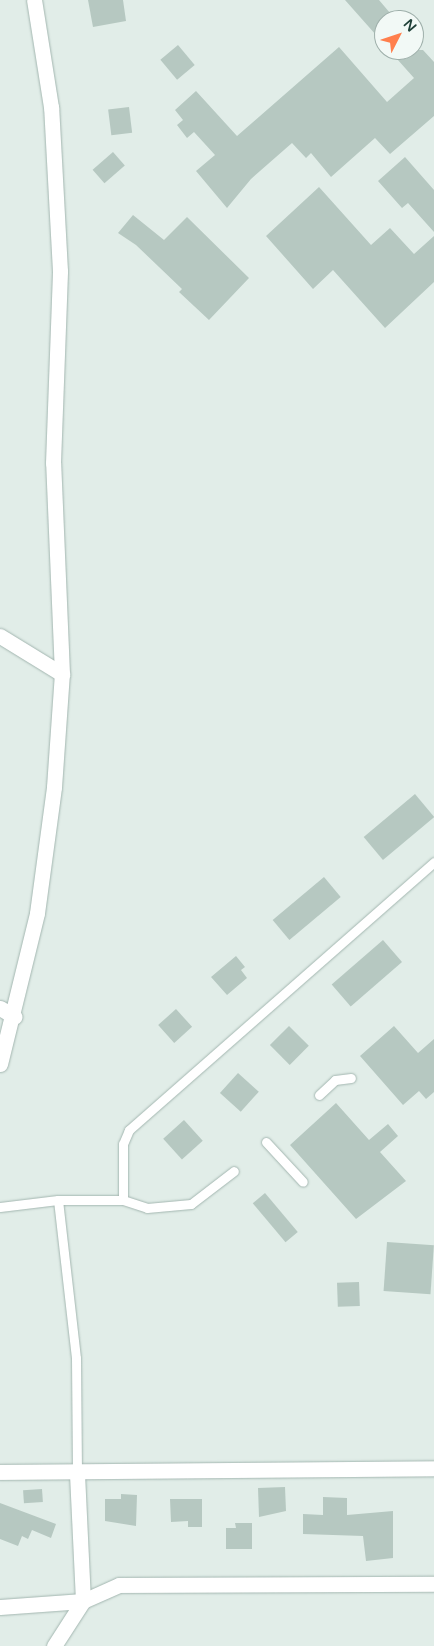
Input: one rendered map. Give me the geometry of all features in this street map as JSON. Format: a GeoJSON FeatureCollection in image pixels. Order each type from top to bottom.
{"type":"FeatureCollection","features":[{"type":"Feature","properties":{"kind":"street"},"geometry":{"type":"LineString","coordinates":[[0,1064],[14,1017],[37,913],[54,787],[62,674],[53,463],[60,271],[51,107],[34,0]]}},
{"type":"Feature","properties":{"kind":"street"},"geometry":{"type":"LineString","coordinates":[[0,636],[62,674]]}},
{"type":"Feature","properties":{"kind":"street"},"geometry":{"type":"LineString","coordinates":[[0,1008],[14,1017]]}},
{"type":"Feature","properties":{"kind":"street"},"geometry":{"type":"LineString","coordinates":[[0,1472],[434,1468]]}},
{"type":"Feature","properties":{"kind":"street"},"geometry":{"type":"LineString","coordinates":[[54,1646],[83,1601],[77,1472]]}},
{"type":"Feature","properties":{"kind":"street"},"geometry":{"type":"LineString","coordinates":[[0,1606],[83,1601],[119,1585],[434,1584]]}},
{"type":"Feature","properties":{"kind":"lane"},"geometry":{"type":"LineString","coordinates":[[122,1200],[123,1144],[129,1130],[434,862]]}},
{"type":"Feature","properties":{"kind":"lane"},"geometry":{"type":"LineString","coordinates":[[319,1094],[335,1080],[351,1078]]}},
{"type":"Feature","properties":{"kind":"lane"},"geometry":{"type":"LineString","coordinates":[[266,1142],[303,1182]]}},
{"type":"Feature","properties":{"kind":"lane"},"geometry":{"type":"LineString","coordinates":[[0,1207],[58,1200],[122,1200],[147,1208],[191,1204],[234,1171]]}},
{"type":"Feature","properties":{"kind":"lane"},"geometry":{"type":"LineString","coordinates":[[58,1200],[76,1358],[77,1472]]}},
{"type":"Feature","properties":{"kind":"building"},"geometry":{"type":"Polygon","coordinates":[[[88,0],[123,0],[126,21],[93,27],[88,0]]]}},
{"type":"Feature","properties":{"kind":"building"},"geometry":{"type":"Polygon","coordinates":[[[345,0],[379,0],[388,10],[374,10],[374,33],[345,0]]]}},
{"type":"Feature","properties":{"kind":"building"},"geometry":{"type":"Polygon","coordinates":[[[178,45],[195,65],[177,80],[160,60],[178,45]]]}},
{"type":"Feature","properties":{"kind":"building"},"geometry":{"type":"Polygon","coordinates":[[[339,47],[387,102],[414,78],[398,60],[424,60],[424,51],[434,62],[434,116],[390,154],[375,138],[331,177],[311,153],[306,158],[292,143],[251,179],[227,208],[196,171],[215,155],[194,132],[187,138],[177,125],[183,120],[175,110],[196,91],[237,136],[339,47]]]}},
{"type":"Feature","properties":{"kind":"building"},"geometry":{"type":"Polygon","coordinates":[[[129,107],[132,133],[111,135],[108,110],[129,107]]]}},
{"type":"Feature","properties":{"kind":"building"},"geometry":{"type":"Polygon","coordinates":[[[113,152],[125,166],[104,183],[93,170],[113,152]]]}},
{"type":"Feature","properties":{"kind":"building"},"geometry":{"type":"Polygon","coordinates":[[[405,157],[434,190],[434,232],[408,203],[402,208],[378,181],[405,157]]]}},
{"type":"Feature","properties":{"kind":"building"},"geometry":{"type":"Polygon","coordinates":[[[319,187],[371,245],[390,228],[414,254],[434,236],[434,282],[385,328],[333,270],[313,289],[266,236],[319,187]]]}},
{"type":"Feature","properties":{"kind":"building"},"geometry":{"type":"Polygon","coordinates":[[[133,215],[164,240],[187,217],[249,278],[209,320],[179,292],[182,289],[136,245],[118,233],[133,215]]]}},
{"type":"Feature","properties":{"kind":"building"},"geometry":{"type":"Polygon","coordinates":[[[415,794],[434,817],[383,860],[364,837],[415,794]]]}},
{"type":"Feature","properties":{"kind":"building"},"geometry":{"type":"Polygon","coordinates":[[[324,877],[341,897],[289,940],[273,920],[324,877]]]}},
{"type":"Feature","properties":{"kind":"building"},"geometry":{"type":"Polygon","coordinates":[[[383,940],[402,962],[351,1006],[332,985],[383,940]]]}},
{"type":"Feature","properties":{"kind":"building"},"geometry":{"type":"Polygon","coordinates":[[[236,956],[245,967],[241,970],[247,978],[227,995],[211,977],[236,956]]]}},
{"type":"Feature","properties":{"kind":"building"},"geometry":{"type":"Polygon","coordinates":[[[176,1009],[192,1027],[174,1043],[158,1025],[176,1009]]]}},
{"type":"Feature","properties":{"kind":"building"},"geometry":{"type":"Polygon","coordinates":[[[289,1026],[309,1046],[290,1065],[270,1045],[289,1026]]]}},
{"type":"Feature","properties":{"kind":"building"},"geometry":{"type":"Polygon","coordinates":[[[394,1026],[418,1053],[434,1039],[434,1092],[426,1099],[419,1091],[403,1105],[360,1056],[394,1026]]]}},
{"type":"Feature","properties":{"kind":"building"},"geometry":{"type":"Polygon","coordinates":[[[238,1073],[259,1092],[241,1112],[220,1093],[238,1073]]]}},
{"type":"Feature","properties":{"kind":"building"},"geometry":{"type":"Polygon","coordinates":[[[336,1103],[369,1140],[388,1124],[398,1136],[380,1152],[406,1181],[356,1219],[290,1145],[336,1103]]]}},
{"type":"Feature","properties":{"kind":"building"},"geometry":{"type":"Polygon","coordinates":[[[184,1120],[203,1141],[182,1160],[163,1139],[184,1120]]]}},
{"type":"Feature","properties":{"kind":"building"},"geometry":{"type":"Polygon","coordinates":[[[265,1193],[298,1232],[286,1242],[253,1203],[265,1193]]]}},
{"type":"Feature","properties":{"kind":"building"},"geometry":{"type":"Polygon","coordinates":[[[387,1242],[434,1245],[430,1294],[384,1291],[387,1242]]]}},
{"type":"Feature","properties":{"kind":"building"},"geometry":{"type":"Polygon","coordinates":[[[359,1282],[360,1306],[338,1307],[337,1283],[359,1282]]]}},
{"type":"Feature","properties":{"kind":"building"},"geometry":{"type":"Polygon","coordinates":[[[285,1487],[286,1511],[259,1517],[258,1488],[285,1487]]]}},
{"type":"Feature","properties":{"kind":"building"},"geometry":{"type":"Polygon","coordinates":[[[42,1489],[43,1502],[24,1503],[23,1490],[42,1489]]]}},
{"type":"Feature","properties":{"kind":"building"},"geometry":{"type":"Polygon","coordinates":[[[121,1494],[137,1495],[136,1526],[105,1521],[105,1499],[121,1499],[121,1494]]]}},
{"type":"Feature","properties":{"kind":"building"},"geometry":{"type":"Polygon","coordinates":[[[323,1497],[347,1498],[347,1515],[393,1511],[393,1558],[366,1561],[363,1536],[303,1534],[303,1514],[323,1515],[323,1497]]]}},
{"type":"Feature","properties":{"kind":"building"},"geometry":{"type":"Polygon","coordinates":[[[170,1499],[202,1499],[202,1527],[188,1527],[188,1521],[171,1522],[170,1499]]]}},
{"type":"Feature","properties":{"kind":"building"},"geometry":{"type":"Polygon","coordinates":[[[0,1503],[56,1524],[51,1538],[32,1530],[28,1539],[22,1536],[18,1546],[0,1539],[0,1503]]]}},
{"type":"Feature","properties":{"kind":"building"},"geometry":{"type":"Polygon","coordinates":[[[235,1523],[252,1523],[252,1549],[226,1549],[226,1528],[236,1528],[235,1523]]]}}]}
